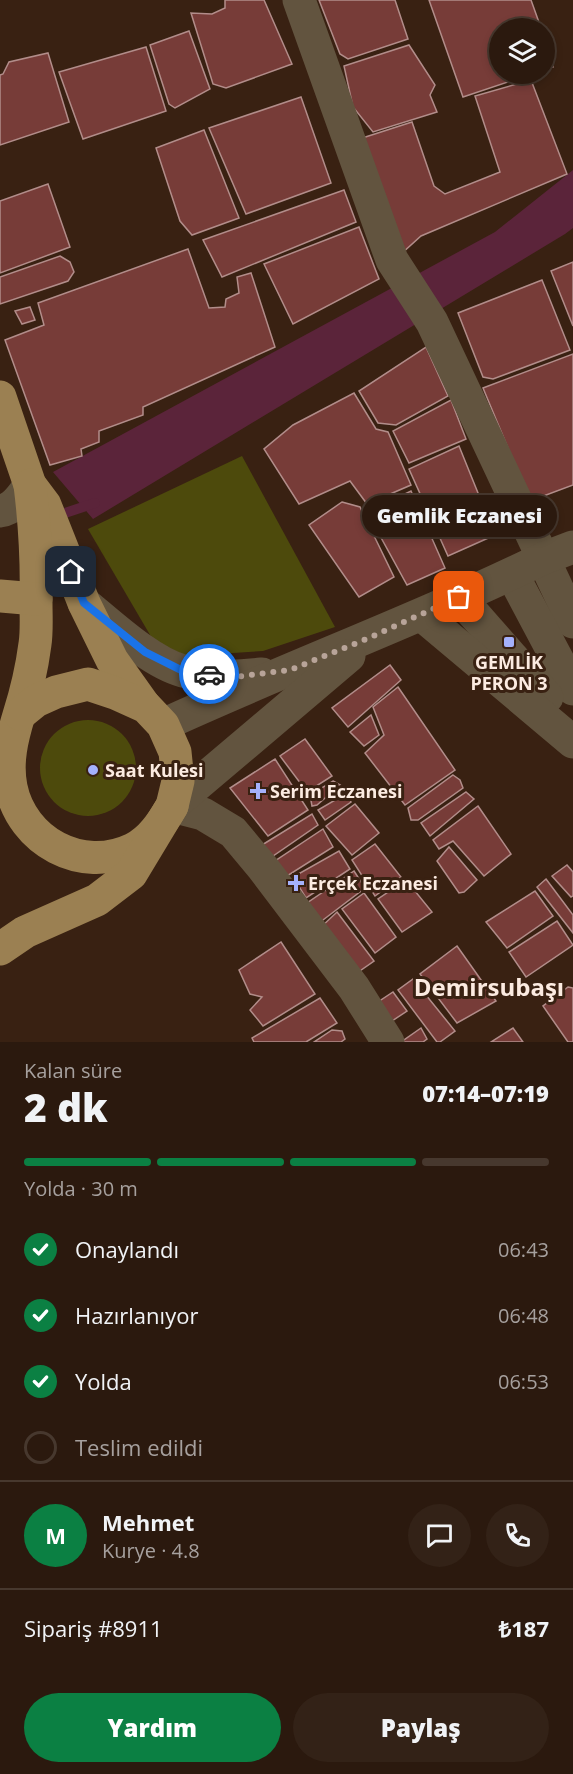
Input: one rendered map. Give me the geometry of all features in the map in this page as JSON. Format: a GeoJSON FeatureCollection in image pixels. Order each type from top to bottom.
{"type":"FeatureCollection","features":[{"type":"Feature","properties":{"kind":"main road"},"geometry":{"type":"LineString","coordinates":[[0,397],[36,500],[50,552],[84,603],[112,660],[154,716],[176,752],[178,781],[172,806],[157,831],[134,849],[105,858],[76,856],[38,837],[20,814],[5,776],[36,643],[36,599],[50,552]]}},
{"type":"Feature","properties":{"kind":"main road"},"geometry":{"type":"LineString","coordinates":[[0,596],[36,599]]}},
{"type":"Feature","properties":{"kind":"main road"},"geometry":{"type":"LineString","coordinates":[[20,714],[36,701],[56,692],[88,684],[115,693],[154,716]]}},
{"type":"Feature","properties":{"kind":"main road"},"geometry":{"type":"LineString","coordinates":[[0,948],[25,932],[96,900],[131,874],[172,806]]}},
{"type":"Feature","properties":{"kind":"street"},"geometry":{"type":"LineString","coordinates":[[299,0],[392,260],[432,322],[558,553],[573,622]]}},
{"type":"Feature","properties":{"kind":"street"},"geometry":{"type":"LineString","coordinates":[[0,511],[19,500],[36,500]]}},
{"type":"Feature","properties":{"kind":"street"},"geometry":{"type":"LineString","coordinates":[[154,716],[290,670],[422,615],[558,553]]}},
{"type":"Feature","properties":{"kind":"street"},"geometry":{"type":"LineString","coordinates":[[512,574],[573,689]]}},
{"type":"Feature","properties":{"kind":"street"},"geometry":{"type":"LineString","coordinates":[[459,597],[507,654],[573,724]]}},
{"type":"Feature","properties":{"kind":"street"},"geometry":{"type":"LineString","coordinates":[[84,603],[145,652],[183,671],[235,677],[290,670]]}},
{"type":"Feature","properties":{"kind":"street"},"geometry":{"type":"LineString","coordinates":[[422,615],[573,742]]}},
{"type":"Feature","properties":{"kind":"street"},"geometry":{"type":"LineString","coordinates":[[172,806],[369,638]]}},
{"type":"Feature","properties":{"kind":"street"},"geometry":{"type":"LineString","coordinates":[[172,806],[203,814],[233,832],[354,988],[388,1042]]}},
{"type":"Feature","properties":{"kind":"shaded area"},"geometry":{"type":"Polygon","coordinates":[[[573,170],[573,228],[565,234],[93,519],[53,472],[495,232],[573,170]]]}},
{"type":"Feature","properties":{"kind":"shaded area"},"geometry":{"type":"Polygon","coordinates":[[[242,456],[335,627],[263,651],[186,656],[153,640],[88,529],[242,456]]]}},
{"type":"Feature","properties":{"kind":"shaded area"},"geometry":{"type":"Polygon","coordinates":[[[88,720],[106,723],[122,734],[133,750],[136,768],[133,786],[122,802],[106,813],[88,816],[70,813],[54,802],[43,786],[40,768],[43,750],[54,734],[70,723],[88,720]]]}},
{"type":"Feature","properties":{"kind":"building"},"geometry":{"type":"Polygon","coordinates":[[[225,0],[264,0],[292,64],[226,88],[213,84],[191,13],[212,14],[225,8],[225,0]]]}},
{"type":"Feature","properties":{"kind":"building"},"geometry":{"type":"Polygon","coordinates":[[[319,0],[395,0],[408,39],[348,59],[340,54],[319,0]]]}},
{"type":"Feature","properties":{"kind":"building"},"geometry":{"type":"Polygon","coordinates":[[[429,0],[531,0],[537,18],[489,18],[489,84],[502,84],[463,97],[429,0]]]}},
{"type":"Feature","properties":{"kind":"building"},"geometry":{"type":"Polygon","coordinates":[[[189,31],[210,89],[175,108],[169,104],[150,45],[189,31]]]}},
{"type":"Feature","properties":{"kind":"building"},"geometry":{"type":"Polygon","coordinates":[[[409,45],[435,85],[430,95],[437,112],[373,132],[353,107],[344,66],[409,45]]]}},
{"type":"Feature","properties":{"kind":"building"},"geometry":{"type":"Polygon","coordinates":[[[146,47],[166,111],[83,139],[59,72],[146,47]]]}},
{"type":"Feature","properties":{"kind":"building"},"geometry":{"type":"Polygon","coordinates":[[[48,53],[69,122],[0,145],[0,75],[3,74],[9,62],[48,53]]]}},
{"type":"Feature","properties":{"kind":"building"},"geometry":{"type":"Polygon","coordinates":[[[517,84],[533,84],[567,174],[421,236],[401,254],[353,141],[412,122],[434,186],[445,194],[500,172],[475,96],[517,84]]]}},
{"type":"Feature","properties":{"kind":"building"},"geometry":{"type":"Polygon","coordinates":[[[301,97],[331,183],[246,214],[209,128],[301,97]]]}},
{"type":"Feature","properties":{"kind":"building"},"geometry":{"type":"Polygon","coordinates":[[[204,130],[239,218],[192,235],[180,221],[156,148],[204,130]]]}},
{"type":"Feature","properties":{"kind":"building"},"geometry":{"type":"Polygon","coordinates":[[[48,184],[70,247],[0,273],[0,201],[48,184]]]}},
{"type":"Feature","properties":{"kind":"building"},"geometry":{"type":"Polygon","coordinates":[[[344,190],[356,222],[222,277],[203,240],[344,190]]]}},
{"type":"Feature","properties":{"kind":"building"},"geometry":{"type":"Polygon","coordinates":[[[359,227],[379,279],[293,324],[264,264],[359,227]]]}},
{"type":"Feature","properties":{"kind":"building"},"geometry":{"type":"Polygon","coordinates":[[[188,249],[209,308],[225,307],[226,299],[239,293],[237,277],[251,273],[275,347],[143,407],[143,415],[99,431],[99,442],[81,449],[82,456],[50,465],[5,340],[44,325],[38,303],[188,249]]]}},
{"type":"Feature","properties":{"kind":"building"},"geometry":{"type":"Polygon","coordinates":[[[60,256],[70,262],[74,272],[68,281],[0,304],[0,277],[60,256]]]}},
{"type":"Feature","properties":{"kind":"building"},"geometry":{"type":"Polygon","coordinates":[[[573,262],[573,326],[551,271],[573,262]]]}},
{"type":"Feature","properties":{"kind":"building"},"geometry":{"type":"Polygon","coordinates":[[[542,280],[570,350],[493,379],[483,377],[458,313],[542,280]]]}},
{"type":"Feature","properties":{"kind":"building"},"geometry":{"type":"Polygon","coordinates":[[[30,307],[35,320],[22,324],[15,311],[30,307]]]}},
{"type":"Feature","properties":{"kind":"building"},"geometry":{"type":"Polygon","coordinates":[[[426,347],[448,396],[396,425],[378,423],[359,391],[426,347]]]}},
{"type":"Feature","properties":{"kind":"building"},"geometry":{"type":"Polygon","coordinates":[[[573,354],[573,485],[530,501],[483,388],[573,354]]]}},
{"type":"Feature","properties":{"kind":"building"},"geometry":{"type":"Polygon","coordinates":[[[354,393],[376,429],[388,432],[411,485],[367,504],[350,481],[299,504],[264,449],[293,425],[354,393]]]}},
{"type":"Feature","properties":{"kind":"building"},"geometry":{"type":"Polygon","coordinates":[[[451,400],[466,439],[409,463],[393,431],[451,400]]]}},
{"type":"Feature","properties":{"kind":"building"},"geometry":{"type":"Polygon","coordinates":[[[459,446],[495,535],[448,556],[409,469],[459,446]]]}},
{"type":"Feature","properties":{"kind":"building"},"geometry":{"type":"Polygon","coordinates":[[[411,491],[445,568],[407,585],[367,512],[411,491]]]}},
{"type":"Feature","properties":{"kind":"building"},"geometry":{"type":"Polygon","coordinates":[[[342,502],[360,507],[394,577],[359,597],[309,525],[342,502]]]}},
{"type":"Feature","properties":{"kind":"building"},"geometry":{"type":"Polygon","coordinates":[[[390,665],[401,680],[348,727],[332,708],[390,665]]]}},
{"type":"Feature","properties":{"kind":"building"},"geometry":{"type":"Polygon","coordinates":[[[398,687],[455,770],[405,805],[365,753],[384,735],[373,707],[398,687]]]}},
{"type":"Feature","properties":{"kind":"building"},"geometry":{"type":"Polygon","coordinates":[[[371,715],[379,735],[364,746],[350,732],[371,715]]]}},
{"type":"Feature","properties":{"kind":"building"},"geometry":{"type":"Polygon","coordinates":[[[305,739],[332,776],[307,792],[280,756],[305,739]]]}},
{"type":"Feature","properties":{"kind":"building"},"geometry":{"type":"Polygon","coordinates":[[[275,759],[308,810],[268,836],[230,788],[275,759]]]}},
{"type":"Feature","properties":{"kind":"building"},"geometry":{"type":"Polygon","coordinates":[[[453,775],[460,780],[463,788],[418,820],[411,820],[408,808],[453,775]]]}},
{"type":"Feature","properties":{"kind":"building"},"geometry":{"type":"Polygon","coordinates":[[[333,781],[340,785],[317,805],[312,806],[310,795],[333,781]]]}},
{"type":"Feature","properties":{"kind":"building"},"geometry":{"type":"Polygon","coordinates":[[[466,792],[474,799],[430,836],[421,823],[466,792]]]}},
{"type":"Feature","properties":{"kind":"building"},"geometry":{"type":"Polygon","coordinates":[[[347,793],[351,802],[325,820],[318,810],[347,793]]]}},
{"type":"Feature","properties":{"kind":"building"},"geometry":{"type":"Polygon","coordinates":[[[355,804],[379,833],[352,855],[326,826],[355,804]]]}},
{"type":"Feature","properties":{"kind":"building"},"geometry":{"type":"Polygon","coordinates":[[[478,806],[511,854],[484,876],[453,841],[439,849],[433,840],[478,806]]]}},
{"type":"Feature","properties":{"kind":"building"},"geometry":{"type":"Polygon","coordinates":[[[312,814],[318,825],[273,856],[262,845],[312,814]]]}},
{"type":"Feature","properties":{"kind":"building"},"geometry":{"type":"Polygon","coordinates":[[[323,829],[333,847],[287,876],[275,861],[323,829]]]}},
{"type":"Feature","properties":{"kind":"building"},"geometry":{"type":"Polygon","coordinates":[[[375,844],[401,877],[375,896],[352,860],[375,844]]]}},
{"type":"Feature","properties":{"kind":"building"},"geometry":{"type":"Polygon","coordinates":[[[449,847],[477,880],[464,892],[459,893],[437,861],[449,847]]]}},
{"type":"Feature","properties":{"kind":"building"},"geometry":{"type":"Polygon","coordinates":[[[339,851],[350,869],[306,898],[293,877],[339,851]]]}},
{"type":"Feature","properties":{"kind":"building"},"geometry":{"type":"Polygon","coordinates":[[[567,865],[573,872],[573,896],[571,897],[552,876],[567,865]]]}},
{"type":"Feature","properties":{"kind":"building"},"geometry":{"type":"Polygon","coordinates":[[[354,871],[365,888],[319,923],[307,903],[354,871]]]}},
{"type":"Feature","properties":{"kind":"building"},"geometry":{"type":"Polygon","coordinates":[[[546,879],[573,915],[573,933],[537,887],[546,879]]]}},
{"type":"Feature","properties":{"kind":"building"},"geometry":{"type":"Polygon","coordinates":[[[406,880],[432,912],[402,932],[378,899],[406,880]]]}},
{"type":"Feature","properties":{"kind":"building"},"geometry":{"type":"Polygon","coordinates":[[[535,891],[553,916],[507,948],[486,922],[535,891]]]}},
{"type":"Feature","properties":{"kind":"building"},"geometry":{"type":"Polygon","coordinates":[[[364,893],[396,937],[375,953],[342,909],[364,893]]]}},
{"type":"Feature","properties":{"kind":"building"},"geometry":{"type":"Polygon","coordinates":[[[337,912],[374,961],[354,975],[320,928],[337,912]]]}},
{"type":"Feature","properties":{"kind":"building"},"geometry":{"type":"Polygon","coordinates":[[[557,921],[573,945],[526,977],[509,952],[557,921]]]}},
{"type":"Feature","properties":{"kind":"building"},"geometry":{"type":"Polygon","coordinates":[[[281,942],[315,994],[263,1026],[250,1010],[262,997],[250,994],[239,970],[281,942]]]}},
{"type":"Feature","properties":{"kind":"building"},"geometry":{"type":"Polygon","coordinates":[[[457,946],[496,1001],[457,1023],[420,974],[457,946]]]}},
{"type":"Feature","properties":{"kind":"building"},"geometry":{"type":"Polygon","coordinates":[[[413,979],[455,1031],[440,1042],[437,1042],[398,990],[413,979]]]}},
{"type":"Feature","properties":{"kind":"building"},"geometry":{"type":"Polygon","coordinates":[[[568,987],[573,988],[573,1042],[568,1042],[543,1006],[568,987]]]}},
{"type":"Feature","properties":{"kind":"building"},"geometry":{"type":"Polygon","coordinates":[[[393,992],[407,1011],[386,1025],[372,1006],[393,992]]]}},
{"type":"Feature","properties":{"kind":"building"},"geometry":{"type":"Polygon","coordinates":[[[320,998],[337,1023],[306,1042],[254,1042],[252,1038],[320,998]]]}},
{"type":"Feature","properties":{"kind":"building"},"geometry":{"type":"Polygon","coordinates":[[[421,1028],[427,1039],[423,1042],[401,1042],[421,1028]]]}},
{"type":"Feature","properties":{"kind":"building"},"geometry":{"type":"Polygon","coordinates":[[[513,1028],[523,1042],[491,1042],[513,1028]]]}},
{"type":"Feature","properties":{"kind":"building"},"geometry":{"type":"Polygon","coordinates":[[[332,1030],[342,1031],[345,1039],[341,1042],[314,1042],[332,1030]]]}},
{"type":"Feature","properties":{"kind":"waterway"},"geometry":{"type":"LineString","coordinates":[[53,517],[95,503]]}},
{"type":"Feature","properties":{"kind":"way so far"},"geometry":{"type":"LineString","coordinates":[[209,674],[235,677],[290,670],[369,638],[459,597]]}},
{"type":"Feature","properties":{"kind":"place","name":"Gemlik Eczanesi"},"geometry":{"type":"Point","coordinates":[459,597]}},
{"type":"Feature","properties":{"kind":"place","name":"GEMLİK PERON 3"},"geometry":{"type":"Point","coordinates":[509,642]}},
{"type":"Feature","properties":{"kind":"place","name":"Saat Kulesi"},"geometry":{"type":"Point","coordinates":[93,770]}},
{"type":"Feature","properties":{"kind":"place","name":"Serim Eczanesi"},"geometry":{"type":"Point","coordinates":[258,791]}},
{"type":"Feature","properties":{"kind":"place","name":"Erçek Eczanesi"},"geometry":{"type":"Point","coordinates":[296,883]}},
{"type":"Feature","properties":{"kind":"district","name":"Demirsubaşı"},"geometry":{"type":"Point","coordinates":[489,986]}},
{"type":"Feature","properties":{"kind":"route"},"geometry":{"type":"LineString","coordinates":[[71,572],[84,603],[145,652],[183,671],[209,674]]}}]}
